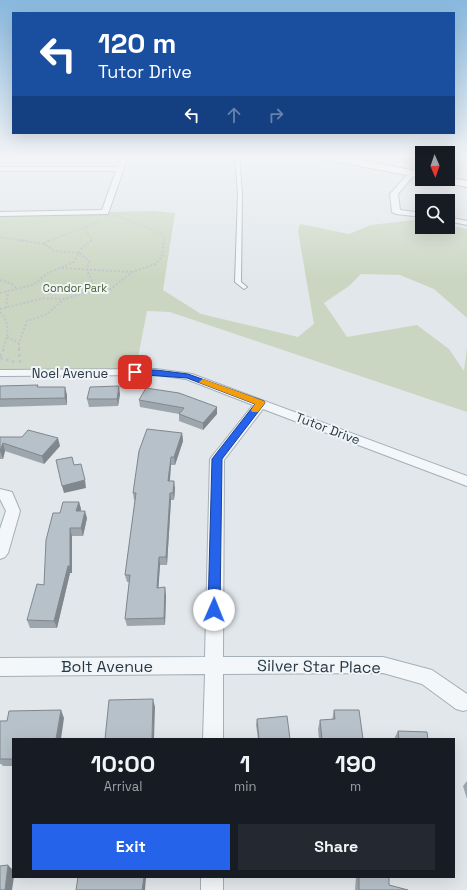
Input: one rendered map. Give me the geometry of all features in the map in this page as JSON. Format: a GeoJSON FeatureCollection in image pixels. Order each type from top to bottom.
{"type":"FeatureCollection","features":[{"type":"Feature","properties":{"kind":"street"},"geometry":{"type":"LineString","coordinates":[[0,214],[105,212],[110,198]]}},
{"type":"Feature","properties":{"kind":"street"},"geometry":{"type":"LineString","coordinates":[[394,198],[396,212],[415,214]]}},
{"type":"Feature","properties":{"kind":"street"},"geometry":{"type":"LineString","coordinates":[[455,220],[467,223]]}},
{"type":"Feature","properties":{"kind":"street","name":"Noel Avenue"},"geometry":{"type":"LineString","coordinates":[[0,373],[20,368],[156,372],[188,376]]}},
{"type":"Feature","properties":{"kind":"street","name":"Tutor Drive"},"geometry":{"type":"LineString","coordinates":[[188,376],[467,481]]}},
{"type":"Feature","properties":{"kind":"street"},"geometry":{"type":"LineString","coordinates":[[213,738],[217,459],[261,403]]}},
{"type":"Feature","properties":{"kind":"street"},"geometry":{"type":"LineString","coordinates":[[0,494],[7,496],[13,511],[0,553]]}},
{"type":"Feature","properties":{"kind":"street","name":"Bolt Avenue"},"geometry":{"type":"LineString","coordinates":[[0,667],[213,665]]}},
{"type":"Feature","properties":{"kind":"street","name":"Silver Star Place"},"geometry":{"type":"LineString","coordinates":[[213,665],[383,665],[426,676],[463,702]]}},
{"type":"Feature","properties":{"kind":"street"},"geometry":{"type":"LineString","coordinates":[[212,878],[212,890]]}},
{"type":"Feature","properties":{"kind":"lane"},"geometry":{"type":"LineString","coordinates":[[240,198],[238,282],[244,287]]}},
{"type":"Feature","properties":{"kind":"path"},"geometry":{"type":"LineString","coordinates":[[44,244],[50,240],[98,223],[105,218],[105,212],[122,217],[140,226],[160,233],[165,242],[162,257],[156,264],[132,272],[61,268]]}},
{"type":"Feature","properties":{"kind":"path"},"geometry":{"type":"LineString","coordinates":[[0,292],[33,285],[48,273],[74,262],[81,249],[92,240],[86,230],[88,226]]}},
{"type":"Feature","properties":{"kind":"path"},"geometry":{"type":"LineString","coordinates":[[0,237],[44,244],[55,251],[79,253],[89,261],[87,271],[93,283],[94,290]]}},
{"type":"Feature","properties":{"kind":"path"},"geometry":{"type":"LineString","coordinates":[[0,309],[44,298],[64,299],[94,290],[110,289],[132,272]]}},
{"type":"Feature","properties":{"kind":"path"},"geometry":{"type":"LineString","coordinates":[[0,280],[12,284],[16,288]]}},
{"type":"Feature","properties":{"kind":"path"},"geometry":{"type":"LineString","coordinates":[[6,308],[8,290]]}},
{"type":"Feature","properties":{"kind":"path"},"geometry":{"type":"LineString","coordinates":[[20,368],[19,342],[27,321],[47,314],[64,299]]}},
{"type":"Feature","properties":{"kind":"path"},"geometry":{"type":"LineString","coordinates":[[0,312],[9,325],[7,337],[0,357],[20,368]]}},
{"type":"Feature","properties":{"kind":"path"},"geometry":{"type":"LineString","coordinates":[[7,337],[19,342]]}},
{"type":"Feature","properties":{"kind":"green space","name":"Condor Park"},"geometry":{"type":"Polygon","coordinates":[[[154,211],[175,213],[163,290],[201,314],[298,337],[314,324],[298,231],[300,224],[349,234],[371,225],[415,220],[415,234],[455,234],[455,226],[467,229],[467,318],[434,289],[400,275],[361,274],[349,286],[324,303],[347,337],[417,325],[449,349],[464,371],[467,348],[467,412],[170,312],[147,311],[135,373],[0,373],[0,214],[154,211]]]}},
{"type":"Feature","properties":{"kind":"building"},"geometry":{"type":"Polygon","coordinates":[[[38,385],[37,387],[65,387],[65,398],[0,399],[0,386],[38,385]]]}},
{"type":"Feature","properties":{"kind":"building"},"geometry":{"type":"Polygon","coordinates":[[[119,386],[117,399],[87,399],[90,387],[119,386]]]}},
{"type":"Feature","properties":{"kind":"building"},"geometry":{"type":"Polygon","coordinates":[[[146,388],[179,393],[217,407],[203,423],[179,414],[184,408],[139,400],[146,388]]]}},
{"type":"Feature","properties":{"kind":"building"},"geometry":{"type":"Polygon","coordinates":[[[147,429],[182,433],[174,457],[171,457],[168,481],[174,481],[173,493],[170,493],[166,557],[159,557],[157,588],[165,587],[164,618],[125,619],[130,575],[125,575],[136,493],[133,493],[139,451],[147,429]]]}},
{"type":"Feature","properties":{"kind":"building"},"geometry":{"type":"Polygon","coordinates":[[[28,430],[58,438],[42,456],[3,443],[0,451],[0,437],[22,437],[28,430]]]}},
{"type":"Feature","properties":{"kind":"building"},"geometry":{"type":"Polygon","coordinates":[[[72,457],[74,465],[81,464],[85,480],[62,486],[56,460],[72,457]]]}},
{"type":"Feature","properties":{"kind":"building"},"geometry":{"type":"Polygon","coordinates":[[[63,502],[79,502],[76,511],[85,511],[81,528],[70,528],[70,566],[68,566],[54,621],[27,620],[37,584],[44,585],[46,540],[53,513],[60,513],[63,502]]]}},
{"type":"Feature","properties":{"kind":"building"},"geometry":{"type":"Polygon","coordinates":[[[153,699],[152,738],[105,738],[109,700],[153,699]]]}},
{"type":"Feature","properties":{"kind":"building"},"geometry":{"type":"Polygon","coordinates":[[[61,710],[56,738],[12,738],[12,759],[0,759],[0,721],[7,721],[9,711],[61,710]]]}},
{"type":"Feature","properties":{"kind":"building"},"geometry":{"type":"Polygon","coordinates":[[[334,710],[359,710],[363,738],[322,738],[320,720],[335,719],[334,710]]]}},
{"type":"Feature","properties":{"kind":"building"},"geometry":{"type":"Polygon","coordinates":[[[287,716],[290,738],[259,738],[257,719],[287,716]]]}},
{"type":"Feature","properties":{"kind":"building"},"geometry":{"type":"Polygon","coordinates":[[[398,731],[427,732],[428,738],[399,738],[398,731]]]}},
{"type":"Feature","properties":{"kind":"building"},"geometry":{"type":"Polygon","coordinates":[[[8,865],[5,890],[0,890],[0,866],[8,865]]]}},
{"type":"Feature","properties":{"kind":"building"},"geometry":{"type":"Polygon","coordinates":[[[78,878],[144,878],[142,890],[76,890],[78,878]]]}},
{"type":"Feature","properties":{"kind":"building"},"geometry":{"type":"Polygon","coordinates":[[[359,878],[389,878],[389,885],[408,890],[359,890],[359,878]]]}},
{"type":"Feature","properties":{"kind":"slow traffic"},"geometry":{"type":"LineString","coordinates":[[203,382],[261,403],[255,410]]}},
{"type":"Feature","properties":{"kind":"route"},"geometry":{"type":"LineString","coordinates":[[135,372],[156,372],[188,376],[261,403],[217,459],[214,610]]}}]}
